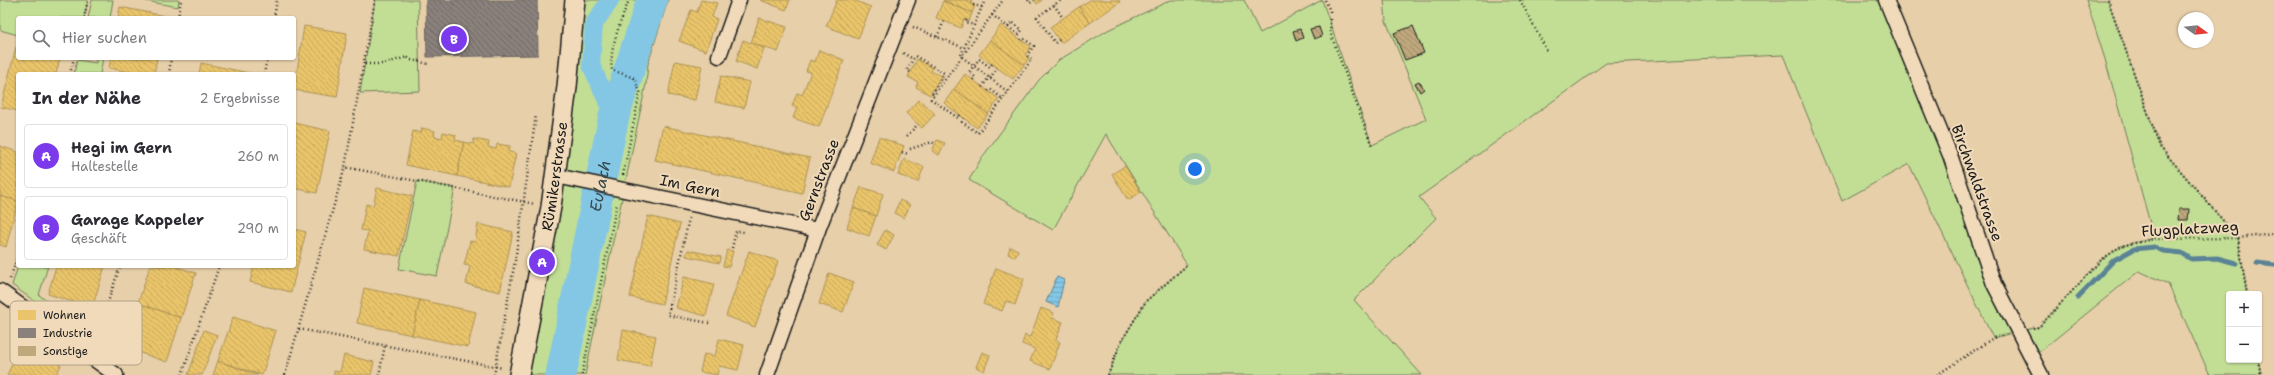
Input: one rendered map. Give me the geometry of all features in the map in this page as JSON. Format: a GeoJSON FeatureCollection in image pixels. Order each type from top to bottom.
{"type":"FeatureCollection","features":[{"type":"Feature","properties":{"kind":"main road","name":"Rümikerstrasse"},"geometry":{"type":"LineString","coordinates":[[514,372],[542,262],[556,176],[575,0]]}},
{"type":"Feature","properties":{"kind":"street"},"geometry":{"type":"LineString","coordinates":[[720,56],[739,0]]}},
{"type":"Feature","properties":{"kind":"street","name":"Gernstrasse"},"geometry":{"type":"LineString","coordinates":[[767,375],[818,230],[908,0]]}},
{"type":"Feature","properties":{"kind":"street","name":"Birchwaldstrasse"},"geometry":{"type":"LineString","coordinates":[[1886,0],[1950,155],[1994,284],[2020,331],[2041,375]]}},
{"type":"Feature","properties":{"kind":"street","name":"Im Gern"},"geometry":{"type":"LineString","coordinates":[[556,176],[818,230]]}},
{"type":"Feature","properties":{"kind":"street"},"geometry":{"type":"LineString","coordinates":[[0,291],[14,301]]}},
{"type":"Feature","properties":{"kind":"street"},"geometry":{"type":"LineString","coordinates":[[102,365],[116,375]]}},
{"type":"Feature","properties":{"kind":"path"},"geometry":{"type":"LineString","coordinates":[[84,16],[88,0]]}},
{"type":"Feature","properties":{"kind":"path"},"geometry":{"type":"LineString","coordinates":[[178,16],[181,0]]}},
{"type":"Feature","properties":{"kind":"path"},"geometry":{"type":"LineString","coordinates":[[274,16],[277,0]]}},
{"type":"Feature","properties":{"kind":"path"},"geometry":{"type":"LineString","coordinates":[[285,375],[345,167],[365,64],[375,0]]}},
{"type":"Feature","properties":{"kind":"path"},"geometry":{"type":"LineString","coordinates":[[582,375],[616,188],[640,92],[634,78],[612,70],[610,64],[616,36],[629,0]]}},
{"type":"Feature","properties":{"kind":"path"},"geometry":{"type":"LineString","coordinates":[[959,61],[985,0]]}},
{"type":"Feature","properties":{"kind":"path"},"geometry":{"type":"LineString","coordinates":[[960,115],[958,118],[948,109],[931,99],[1003,0]]}},
{"type":"Feature","properties":{"kind":"path"},"geometry":{"type":"LineString","coordinates":[[1028,0],[1030,3],[1034,0]]}},
{"type":"Feature","properties":{"kind":"path"},"geometry":{"type":"LineString","coordinates":[[1059,40],[1055,43],[1037,17],[1061,0]]}},
{"type":"Feature","properties":{"kind":"path"},"geometry":{"type":"LineString","coordinates":[[1325,0],[1330,11],[1330,32],[1372,146]]}},
{"type":"Feature","properties":{"kind":"path"},"geometry":{"type":"LineString","coordinates":[[1520,0],[1548,53]]}},
{"type":"Feature","properties":{"kind":"path"},"geometry":{"type":"LineString","coordinates":[[2108,0],[2160,147],[2238,238],[2247,291]]}},
{"type":"Feature","properties":{"kind":"path"},"geometry":{"type":"LineString","coordinates":[[973,3],[982,7]]}},
{"type":"Feature","properties":{"kind":"path"},"geometry":{"type":"LineString","coordinates":[[1054,5],[1063,18]]}},
{"type":"Feature","properties":{"kind":"path"},"geometry":{"type":"LineString","coordinates":[[992,15],[1015,32],[1013,34]]}},
{"type":"Feature","properties":{"kind":"path"},"geometry":{"type":"LineString","coordinates":[[966,20],[965,22],[974,25]]}},
{"type":"Feature","properties":{"kind":"path"},"geometry":{"type":"LineString","coordinates":[[937,37],[944,22]]}},
{"type":"Feature","properties":{"kind":"path"},"geometry":{"type":"LineString","coordinates":[[1008,27],[1012,22],[1022,30],[1016,37]]}},
{"type":"Feature","properties":{"kind":"path"},"geometry":{"type":"LineString","coordinates":[[924,31],[964,48]]}},
{"type":"Feature","properties":{"kind":"path"},"geometry":{"type":"LineString","coordinates":[[964,118],[962,122],[978,133],[986,119],[1003,99],[1022,70],[1032,59],[1027,56],[1034,46],[1023,38],[1021,40]]}},
{"type":"Feature","properties":{"kind":"path"},"geometry":{"type":"LineString","coordinates":[[907,55],[913,59]]}},
{"type":"Feature","properties":{"kind":"path"},"geometry":{"type":"LineString","coordinates":[[910,72],[907,70],[915,56],[944,72],[932,94],[934,95]]}},
{"type":"Feature","properties":{"kind":"path"},"geometry":{"type":"LineString","coordinates":[[365,64],[384,64],[407,57],[411,60],[429,64]]}},
{"type":"Feature","properties":{"kind":"path"},"geometry":{"type":"LineString","coordinates":[[962,57],[1008,92]]}},
{"type":"Feature","properties":{"kind":"path"},"geometry":{"type":"LineString","coordinates":[[973,80],[975,77],[969,72],[979,59],[990,67],[992,64]]}},
{"type":"Feature","properties":{"kind":"path"},"geometry":{"type":"LineString","coordinates":[[70,72],[74,60]]}},
{"type":"Feature","properties":{"kind":"path"},"geometry":{"type":"LineString","coordinates":[[169,72],[171,60]]}},
{"type":"Feature","properties":{"kind":"path"},"geometry":{"type":"LineString","coordinates":[[264,72],[267,60]]}},
{"type":"Feature","properties":{"kind":"path"},"geometry":{"type":"LineString","coordinates":[[982,87],[997,68]]}},
{"type":"Feature","properties":{"kind":"path"},"geometry":{"type":"LineString","coordinates":[[988,91],[990,89],[1003,99]]}},
{"type":"Feature","properties":{"kind":"path"},"geometry":{"type":"LineString","coordinates":[[494,375],[524,202],[536,115]]}},
{"type":"Feature","properties":{"kind":"path"},"geometry":{"type":"LineString","coordinates":[[907,136],[918,124]]}},
{"type":"Feature","properties":{"kind":"path"},"geometry":{"type":"LineString","coordinates":[[910,149],[932,142],[935,144]]}},
{"type":"Feature","properties":{"kind":"path"},"geometry":{"type":"LineString","coordinates":[[902,152],[908,154]]}},
{"type":"Feature","properties":{"kind":"path"},"geometry":{"type":"LineString","coordinates":[[345,167],[539,205]]}},
{"type":"Feature","properties":{"kind":"path"},"geometry":{"type":"LineString","coordinates":[[692,204],[668,315],[709,323]]}},
{"type":"Feature","properties":{"kind":"path"},"geometry":{"type":"LineString","coordinates":[[732,248],[736,231],[750,233]]}},
{"type":"Feature","properties":{"kind":"path","name":"Flugplatzweg"},"geometry":{"type":"LineString","coordinates":[[1937,375],[1993,338],[2039,327],[2100,261],[2121,246],[2154,239],[2238,238],[2274,234]]}},
{"type":"Feature","properties":{"kind":"path"},"geometry":{"type":"LineString","coordinates":[[1108,375],[1121,342],[1146,301],[1187,265]]}},
{"type":"Feature","properties":{"kind":"path"},"geometry":{"type":"LineString","coordinates":[[108,301],[119,268]]}},
{"type":"Feature","properties":{"kind":"path"},"geometry":{"type":"LineString","coordinates":[[182,375],[218,268]]}},
{"type":"Feature","properties":{"kind":"path"},"geometry":{"type":"LineString","coordinates":[[299,329],[496,367],[514,372]]}},
{"type":"Feature","properties":{"kind":"path"},"geometry":{"type":"LineString","coordinates":[[379,375],[385,345]]}},
{"type":"Feature","properties":{"kind":"path"},"geometry":{"type":"LineString","coordinates":[[2259,363],[2261,375]]}},
{"type":"Feature","properties":{"kind":"green space"},"geometry":{"type":"Polygon","coordinates":[[[0,0],[88,0],[84,16],[16,16],[16,34],[0,30],[0,0]]]}},
{"type":"Feature","properties":{"kind":"green space"},"geometry":{"type":"Polygon","coordinates":[[[92,0],[113,0],[110,16],[88,16],[92,0]]]}},
{"type":"Feature","properties":{"kind":"green space"},"geometry":{"type":"Polygon","coordinates":[[[141,0],[179,0],[178,7],[141,0]]]}},
{"type":"Feature","properties":{"kind":"green space"},"geometry":{"type":"Polygon","coordinates":[[[375,0],[418,0],[420,91],[360,93],[375,0]]]}},
{"type":"Feature","properties":{"kind":"green space"},"geometry":{"type":"Polygon","coordinates":[[[575,0],[668,0],[648,64],[646,84],[585,375],[519,375],[575,0]]]}},
{"type":"Feature","properties":{"kind":"green space"},"geometry":{"type":"Polygon","coordinates":[[[1171,0],[1244,0],[1260,33],[1322,0],[1372,145],[1426,119],[1386,21],[1384,0],[1886,0],[1994,284],[2020,331],[1993,338],[1909,164],[1842,201],[1783,55],[1606,63],[1419,197],[1436,218],[1354,300],[1422,375],[1108,375],[1121,342],[1146,301],[1187,265],[1106,134],[1053,230],[969,180],[981,159],[1039,80],[1059,60],[1108,30],[1171,0]]]}},
{"type":"Feature","properties":{"kind":"green space"},"geometry":{"type":"Polygon","coordinates":[[[2086,0],[2108,0],[2160,147],[2238,238],[2247,291],[2226,291],[2226,363],[2259,363],[2261,375],[2210,375],[2168,284],[2139,271],[2033,357],[2020,331],[2039,327],[2100,261],[2121,246],[2154,238],[2105,59],[2086,0]]]}},
{"type":"Feature","properties":{"kind":"green space"},"geometry":{"type":"Polygon","coordinates":[[[77,60],[96,63],[96,60],[103,60],[100,72],[74,72],[77,60]]]}},
{"type":"Feature","properties":{"kind":"green space"},"geometry":{"type":"Polygon","coordinates":[[[417,181],[455,188],[437,276],[399,269],[417,181]]]}},
{"type":"Feature","properties":{"kind":"green space"},"geometry":{"type":"Polygon","coordinates":[[[17,268],[47,268],[39,295],[47,301],[34,301],[12,285],[17,268]]]}},
{"type":"Feature","properties":{"kind":"water"},"geometry":{"type":"Polygon","coordinates":[[[1057,277],[1064,280],[1058,307],[1046,302],[1057,277]]]}},
{"type":"Feature","properties":{"kind":"building: Wohnen"},"geometry":{"type":"Polygon","coordinates":[[[701,0],[717,3],[712,17],[717,19],[706,51],[679,41],[691,10],[697,12],[701,0]]]}},
{"type":"Feature","properties":{"kind":"building: Wohnen"},"geometry":{"type":"Polygon","coordinates":[[[760,0],[790,0],[786,10],[760,0]]]}},
{"type":"Feature","properties":{"kind":"building: Wohnen"},"geometry":{"type":"Polygon","coordinates":[[[837,0],[853,0],[871,7],[858,39],[826,26],[837,0]]]}},
{"type":"Feature","properties":{"kind":"building: Wohnen"},"geometry":{"type":"Polygon","coordinates":[[[943,0],[972,0],[971,4],[975,5],[972,13],[943,0]]]}},
{"type":"Feature","properties":{"kind":"building: Wohnen"},"geometry":{"type":"Polygon","coordinates":[[[1034,0],[1042,0],[1037,4],[1034,0]]]}},
{"type":"Feature","properties":{"kind":"building: Wohnen"},"geometry":{"type":"Polygon","coordinates":[[[1090,0],[1119,0],[1120,2],[1090,23],[1079,7],[1090,0]]]}},
{"type":"Feature","properties":{"kind":"building: Wohnen"},"geometry":{"type":"Polygon","coordinates":[[[943,1],[972,13],[969,21],[964,19],[961,28],[936,18],[943,1]]]}},
{"type":"Feature","properties":{"kind":"building: Wohnen"},"geometry":{"type":"Polygon","coordinates":[[[120,7],[165,16],[118,16],[120,7]]]}},
{"type":"Feature","properties":{"kind":"building: Wohnen"},"geometry":{"type":"Polygon","coordinates":[[[1079,7],[1090,23],[1061,43],[1050,27],[1079,7]]]}},
{"type":"Feature","properties":{"kind":"building: Wohnen"},"geometry":{"type":"Polygon","coordinates":[[[759,18],[787,27],[778,52],[751,43],[759,18]]]}},
{"type":"Feature","properties":{"kind":"building: Wohnen"},"geometry":{"type":"Polygon","coordinates":[[[1001,25],[1031,47],[1025,55],[1029,58],[1024,65],[990,40],[1001,25]]]}},
{"type":"Feature","properties":{"kind":"building: Wohnen"},"geometry":{"type":"Polygon","coordinates":[[[304,26],[347,33],[337,97],[296,90],[296,77],[304,26]]]}},
{"type":"Feature","properties":{"kind":"building: Wohnen"},"geometry":{"type":"Polygon","coordinates":[[[743,40],[764,48],[757,69],[736,61],[743,40]]]}},
{"type":"Feature","properties":{"kind":"building: Wohnen"},"geometry":{"type":"Polygon","coordinates":[[[990,40],[1024,65],[1013,79],[979,55],[990,40]]]}},
{"type":"Feature","properties":{"kind":"building: Wohnen"},"geometry":{"type":"Polygon","coordinates":[[[16,47],[16,60],[60,60],[56,72],[16,72],[16,111],[1,107],[16,47]]]}},
{"type":"Feature","properties":{"kind":"building: Wohnen"},"geometry":{"type":"Polygon","coordinates":[[[819,50],[844,60],[819,127],[793,118],[797,108],[792,106],[797,93],[802,95],[811,72],[806,71],[810,60],[815,62],[819,50]]]}},
{"type":"Feature","properties":{"kind":"building: Wohnen"},"geometry":{"type":"Polygon","coordinates":[[[917,59],[933,68],[931,71],[941,76],[930,95],[916,87],[918,82],[908,77],[917,59]]]}},
{"type":"Feature","properties":{"kind":"building: Wohnen"},"geometry":{"type":"Polygon","coordinates":[[[111,60],[157,60],[154,72],[130,72],[109,68],[111,60]]]}},
{"type":"Feature","properties":{"kind":"building: Wohnen"},"geometry":{"type":"Polygon","coordinates":[[[675,61],[702,66],[695,100],[668,95],[675,61]]]}},
{"type":"Feature","properties":{"kind":"building: Wohnen"},"geometry":{"type":"Polygon","coordinates":[[[201,63],[244,72],[199,72],[201,63]]]}},
{"type":"Feature","properties":{"kind":"building: Wohnen"},"geometry":{"type":"Polygon","coordinates":[[[965,74],[999,99],[988,114],[954,89],[965,74]]]}},
{"type":"Feature","properties":{"kind":"building: Wohnen"},"geometry":{"type":"Polygon","coordinates":[[[721,76],[750,82],[744,108],[715,102],[721,76]]]}},
{"type":"Feature","properties":{"kind":"building: Wohnen"},"geometry":{"type":"Polygon","coordinates":[[[954,89],[988,114],[977,128],[944,103],[954,89]]]}},
{"type":"Feature","properties":{"kind":"building: Wohnen"},"geometry":{"type":"Polygon","coordinates":[[[919,99],[935,114],[922,128],[906,113],[919,99]]]}},
{"type":"Feature","properties":{"kind":"building: Wohnen"},"geometry":{"type":"Polygon","coordinates":[[[296,123],[330,131],[317,193],[296,188],[296,123]]]}},
{"type":"Feature","properties":{"kind":"building: Wohnen"},"geometry":{"type":"Polygon","coordinates":[[[663,126],[810,158],[802,193],[655,160],[663,126]]]}},
{"type":"Feature","properties":{"kind":"building: Wohnen"},"geometry":{"type":"Polygon","coordinates":[[[422,128],[435,131],[434,136],[442,138],[443,132],[456,135],[455,140],[464,142],[457,176],[406,165],[413,131],[421,133],[422,128]]]}},
{"type":"Feature","properties":{"kind":"building: Wohnen"},"geometry":{"type":"Polygon","coordinates":[[[879,137],[904,146],[894,172],[870,163],[879,137]]]}},
{"type":"Feature","properties":{"kind":"building: Wohnen"},"geometry":{"type":"Polygon","coordinates":[[[474,139],[489,142],[488,147],[496,149],[497,144],[510,146],[509,152],[516,153],[509,187],[457,176],[464,142],[473,144],[474,139]]]}},
{"type":"Feature","properties":{"kind":"building: Wohnen"},"geometry":{"type":"Polygon","coordinates":[[[937,140],[945,143],[939,155],[932,151],[937,140]]]}},
{"type":"Feature","properties":{"kind":"building: Wohnen"},"geometry":{"type":"Polygon","coordinates":[[[0,146],[16,151],[16,200],[0,196],[0,146]]]}},
{"type":"Feature","properties":{"kind":"building: Wohnen"},"geometry":{"type":"Polygon","coordinates":[[[904,159],[924,167],[918,182],[898,175],[904,159]]]}},
{"type":"Feature","properties":{"kind":"building: Wohnen"},"geometry":{"type":"Polygon","coordinates":[[[1125,166],[1141,192],[1128,200],[1112,174],[1125,166]]]}},
{"type":"Feature","properties":{"kind":"building: Wohnen"},"geometry":{"type":"Polygon","coordinates":[[[861,187],[883,194],[876,216],[853,208],[861,187]]]}},
{"type":"Feature","properties":{"kind":"building: Wohnen"},"geometry":{"type":"Polygon","coordinates":[[[377,188],[412,196],[399,256],[364,249],[368,231],[361,230],[366,204],[373,206],[377,188]]]}},
{"type":"Feature","properties":{"kind":"building: Wohnen"},"geometry":{"type":"Polygon","coordinates":[[[0,196],[16,200],[16,209],[6,247],[0,245],[0,196]]]}},
{"type":"Feature","properties":{"kind":"building: Wohnen"},"geometry":{"type":"Polygon","coordinates":[[[900,200],[910,205],[904,218],[894,213],[900,200]]]}},
{"type":"Feature","properties":{"kind":"building: Wohnen"},"geometry":{"type":"Polygon","coordinates":[[[853,208],[876,216],[869,236],[847,228],[853,208]]]}},
{"type":"Feature","properties":{"kind":"building: Wohnen"},"geometry":{"type":"Polygon","coordinates":[[[648,216],[680,224],[662,304],[630,297],[648,216]]]}},
{"type":"Feature","properties":{"kind":"building: Wohnen"},"geometry":{"type":"Polygon","coordinates":[[[478,224],[513,232],[500,292],[466,284],[470,266],[464,265],[470,241],[475,242],[478,224]]]}},
{"type":"Feature","properties":{"kind":"building: Wohnen"},"geometry":{"type":"Polygon","coordinates":[[[296,230],[306,232],[291,292],[250,282],[254,268],[296,268],[296,230]]]}},
{"type":"Feature","properties":{"kind":"building: Wohnen"},"geometry":{"type":"Polygon","coordinates":[[[885,230],[894,235],[886,250],[877,245],[885,230]]]}},
{"type":"Feature","properties":{"kind":"building: Wohnen"},"geometry":{"type":"Polygon","coordinates":[[[1010,247],[1018,250],[1015,257],[1008,254],[1010,247]]]}},
{"type":"Feature","properties":{"kind":"building: Wohnen"},"geometry":{"type":"Polygon","coordinates":[[[688,250],[721,257],[720,263],[686,256],[688,250]]]}},
{"type":"Feature","properties":{"kind":"building: Wohnen"},"geometry":{"type":"Polygon","coordinates":[[[727,250],[733,251],[729,267],[723,266],[727,250]]]}},
{"type":"Feature","properties":{"kind":"building: Wohnen"},"geometry":{"type":"Polygon","coordinates":[[[749,251],[778,261],[755,327],[726,316],[749,251]]]}},
{"type":"Feature","properties":{"kind":"building: Wohnen"},"geometry":{"type":"Polygon","coordinates":[[[55,268],[104,268],[94,301],[70,301],[48,294],[55,268]]]}},
{"type":"Feature","properties":{"kind":"building: Wohnen"},"geometry":{"type":"Polygon","coordinates":[[[149,268],[180,268],[196,273],[181,318],[142,304],[142,301],[139,301],[149,268]]]}},
{"type":"Feature","properties":{"kind":"building: Wohnen"},"geometry":{"type":"Polygon","coordinates":[[[996,268],[1024,279],[1015,305],[1006,301],[1002,311],[983,304],[996,268]]]}},
{"type":"Feature","properties":{"kind":"building: Wohnen"},"geometry":{"type":"Polygon","coordinates":[[[829,273],[854,282],[843,312],[819,304],[829,273]]]}},
{"type":"Feature","properties":{"kind":"building: Wohnen"},"geometry":{"type":"Polygon","coordinates":[[[684,277],[714,284],[706,316],[676,308],[684,277]]]}},
{"type":"Feature","properties":{"kind":"building: Wohnen"},"geometry":{"type":"Polygon","coordinates":[[[364,288],[420,300],[412,335],[357,323],[364,288]]]}},
{"type":"Feature","properties":{"kind":"building: Wohnen"},"geometry":{"type":"Polygon","coordinates":[[[420,300],[476,312],[468,347],[412,335],[420,300]]]}},
{"type":"Feature","properties":{"kind":"building: Wohnen"},"geometry":{"type":"Polygon","coordinates":[[[142,304],[181,318],[167,362],[142,353],[142,304]]]}},
{"type":"Feature","properties":{"kind":"building: Wohnen"},"geometry":{"type":"Polygon","coordinates":[[[1041,308],[1054,313],[1052,318],[1063,322],[1056,340],[1060,342],[1050,369],[1030,361],[1035,349],[1022,344],[1025,335],[1030,337],[1041,308]]]}},
{"type":"Feature","properties":{"kind":"building: Wohnen"},"geometry":{"type":"Polygon","coordinates":[[[233,317],[276,331],[262,375],[218,361],[233,317]]]}},
{"type":"Feature","properties":{"kind":"building: Wohnen"},"geometry":{"type":"Polygon","coordinates":[[[204,330],[217,335],[202,375],[188,375],[204,330]]]}},
{"type":"Feature","properties":{"kind":"building: Wohnen"},"geometry":{"type":"Polygon","coordinates":[[[623,330],[656,336],[650,366],[618,360],[623,330]]]}},
{"type":"Feature","properties":{"kind":"building: Wohnen"},"geometry":{"type":"Polygon","coordinates":[[[719,339],[744,345],[738,370],[719,366],[717,375],[700,372],[704,354],[715,356],[719,339]]]}},
{"type":"Feature","properties":{"kind":"building: Wohnen"},"geometry":{"type":"Polygon","coordinates":[[[982,352],[990,355],[984,371],[976,367],[982,352]]]}},
{"type":"Feature","properties":{"kind":"building: Wohnen"},"geometry":{"type":"Polygon","coordinates":[[[344,355],[374,362],[371,375],[334,375],[334,371],[340,372],[344,355]]]}},
{"type":"Feature","properties":{"kind":"building: Wohnen"},"geometry":{"type":"Polygon","coordinates":[[[218,361],[258,375],[213,375],[218,361]]]}},
{"type":"Feature","properties":{"kind":"building: Wohnen"},"geometry":{"type":"Polygon","coordinates":[[[12,365],[61,365],[56,375],[7,375],[12,365]]]}},
{"type":"Feature","properties":{"kind":"building: Industrie"},"geometry":{"type":"Polygon","coordinates":[[[426,0],[537,0],[538,55],[427,57],[426,0]]]}},
{"type":"Feature","properties":{"kind":"building: Sonstige"},"geometry":{"type":"Polygon","coordinates":[[[1413,26],[1424,53],[1405,60],[1394,33],[1413,26]]]}},
{"type":"Feature","properties":{"kind":"building: Sonstige"},"geometry":{"type":"Polygon","coordinates":[[[1319,27],[1322,36],[1314,39],[1310,29],[1319,27]]]}},
{"type":"Feature","properties":{"kind":"building: Sonstige"},"geometry":{"type":"Polygon","coordinates":[[[1300,29],[1303,38],[1296,41],[1293,31],[1300,29]]]}},
{"type":"Feature","properties":{"kind":"building: Sonstige"},"geometry":{"type":"Polygon","coordinates":[[[1419,81],[1424,89],[1420,92],[1415,83],[1419,81]]]}},
{"type":"Feature","properties":{"kind":"building: Sonstige"},"geometry":{"type":"Polygon","coordinates":[[[2179,209],[2189,209],[2188,220],[2178,220],[2179,209]]]}},
{"type":"Feature","properties":{"kind":"waterway"},"geometry":{"type":"LineString","coordinates":[[610,0],[594,24],[591,65],[614,116]]}},
{"type":"Feature","properties":{"kind":"waterway","name":"Eulach"},"geometry":{"type":"LineString","coordinates":[[561,375],[614,116],[652,0]]}},
{"type":"Feature","properties":{"kind":"waterway"},"geometry":{"type":"LineString","coordinates":[[2078,297],[2114,260],[2134,249],[2154,247],[2163,251],[2182,253],[2191,259],[2217,258],[2236,263]]}},
{"type":"Feature","properties":{"kind":"waterway"},"geometry":{"type":"LineString","coordinates":[[2257,263],[2274,265]]}},
{"type":"Feature","properties":{"kind":"place","name":"Garage Kappeler"},"geometry":{"type":"Point","coordinates":[454,39]}},
{"type":"Feature","properties":{"kind":"place","name":"Hegi im Gern"},"geometry":{"type":"Point","coordinates":[542,262]}}]}
